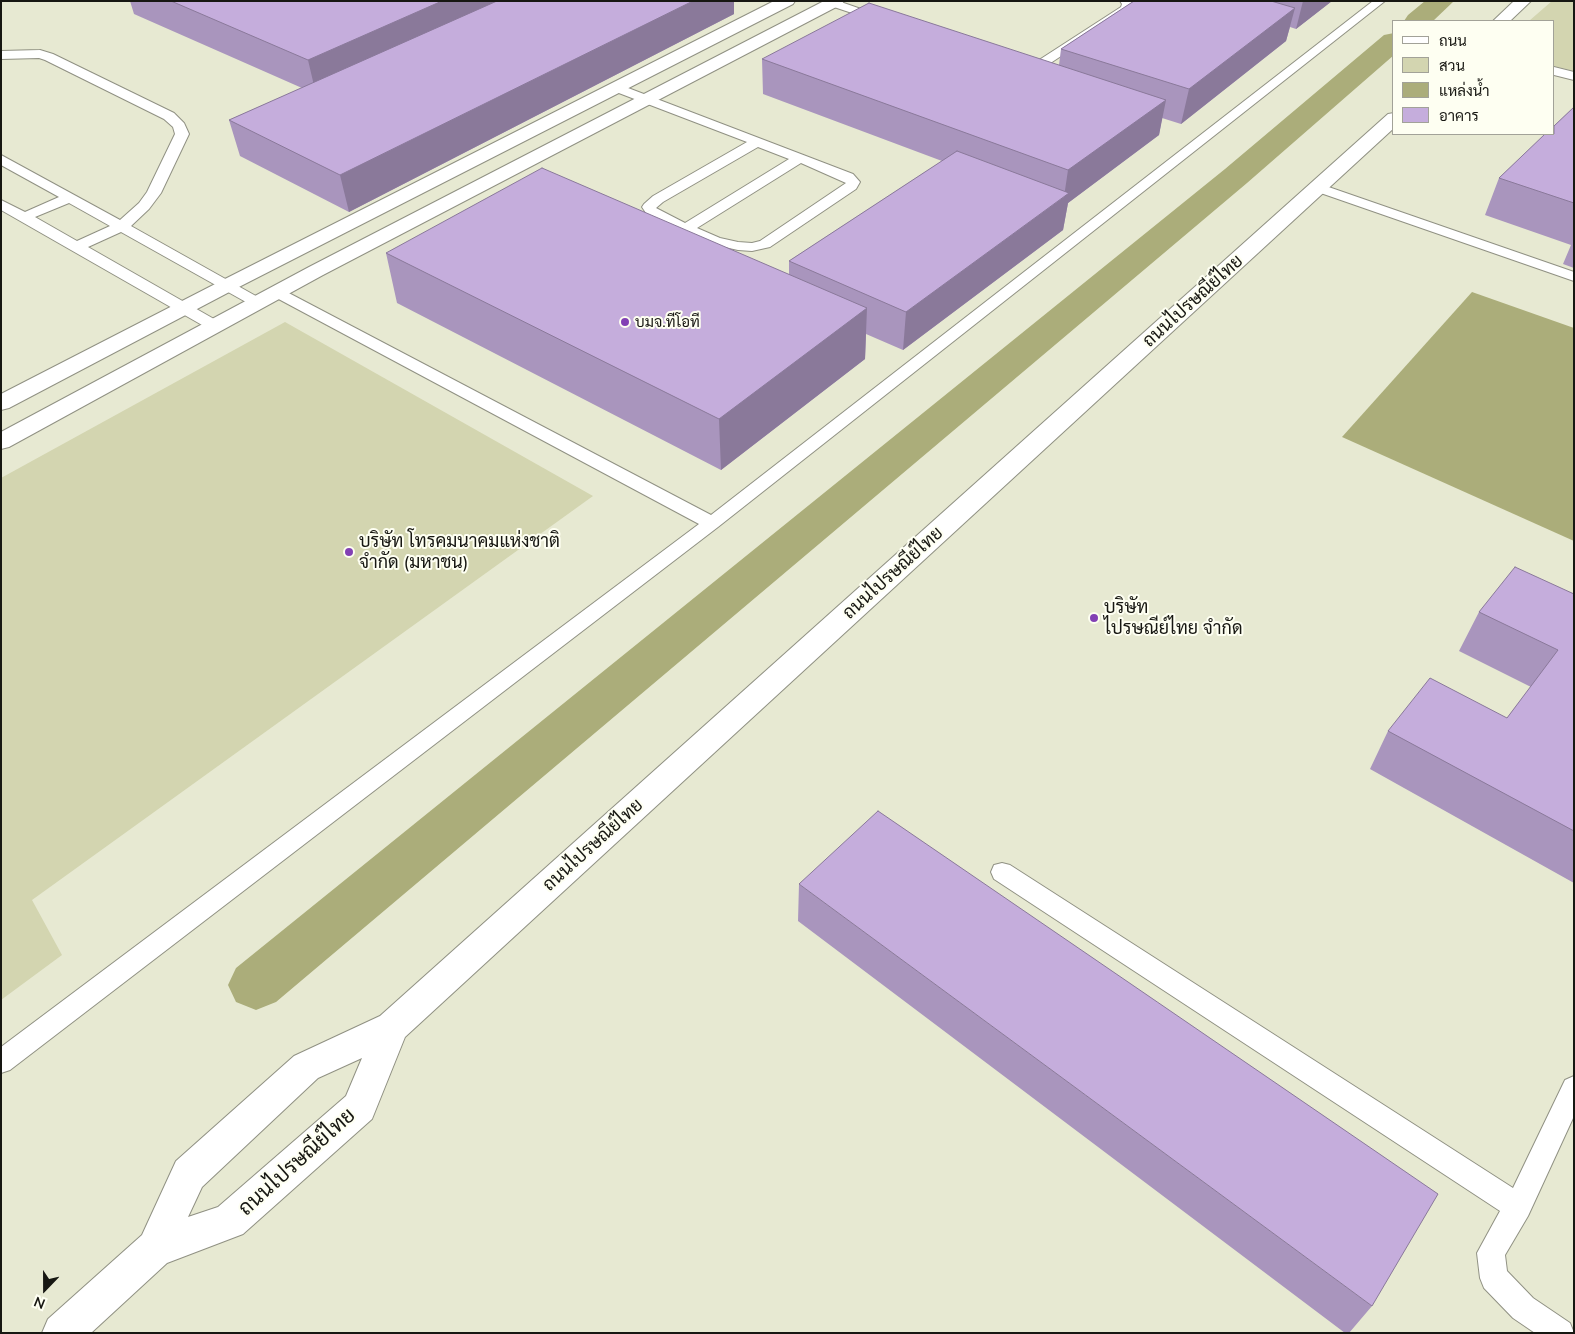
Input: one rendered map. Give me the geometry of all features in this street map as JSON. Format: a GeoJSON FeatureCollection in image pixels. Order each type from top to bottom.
{"type":"FeatureCollection","features":[{"type":"Feature","properties":{"kind":"street"},"geometry":{"type":"LineString","coordinates":[[1,403],[228,285],[786,1]]}},
{"type":"Feature","properties":{"kind":"street"},"geometry":{"type":"LineString","coordinates":[[1502,20],[1523,1]]}},
{"type":"Feature","properties":{"kind":"street"},"geometry":{"type":"LineString","coordinates":[[1,442],[316,271],[834,2]]}},
{"type":"Feature","properties":{"kind":"street","name":"ถนนไปรษณีย์ไทย"},"geometry":{"type":"LineString","coordinates":[[155,1248],[189,1174],[306,1067],[392,1028],[1392,120]]}},
{"type":"Feature","properties":{"kind":"street","name":"ถนนไปรษณีย์ไทย"},"geometry":{"type":"LineString","coordinates":[[62,1333],[155,1248],[230,1221],[359,1107],[392,1028]]}},
{"type":"Feature","properties":{"kind":"lane"},"geometry":{"type":"LineString","coordinates":[[1006,62],[1027,67],[1039,65],[1125,9],[1128,4],[1125,1]]}},
{"type":"Feature","properties":{"kind":"lane"},"geometry":{"type":"LineString","coordinates":[[1,1062],[712,523],[1380,1]]}},
{"type":"Feature","properties":{"kind":"lane"},"geometry":{"type":"LineString","coordinates":[[834,2],[888,22]]}},
{"type":"Feature","properties":{"kind":"lane"},"geometry":{"type":"LineString","coordinates":[[1,55],[40,54],[49,57],[169,116],[179,126],[182,134],[154,193],[144,206],[122,226],[77,247]]}},
{"type":"Feature","properties":{"kind":"lane"},"geometry":{"type":"LineString","coordinates":[[1555,71],[1574,76]]}},
{"type":"Feature","properties":{"kind":"lane"},"geometry":{"type":"LineString","coordinates":[[615,88],[800,158],[848,177],[853,182],[850,186],[765,244],[752,247],[738,246],[716,241],[686,230],[653,213],[649,207],[658,199],[757,142]]}},
{"type":"Feature","properties":{"kind":"lane"},"geometry":{"type":"LineString","coordinates":[[1,158],[258,303]]}},
{"type":"Feature","properties":{"kind":"lane"},"geometry":{"type":"LineString","coordinates":[[686,230],[800,158]]}},
{"type":"Feature","properties":{"kind":"lane"},"geometry":{"type":"LineString","coordinates":[[1318,188],[1574,277]]}},
{"type":"Feature","properties":{"kind":"lane"},"geometry":{"type":"LineString","coordinates":[[24,218],[70,197]]}},
{"type":"Feature","properties":{"kind":"lane"},"geometry":{"type":"LineString","coordinates":[[1,204],[215,326]]}},
{"type":"Feature","properties":{"kind":"lane"},"geometry":{"type":"LineString","coordinates":[[278,293],[712,523]]}},
{"type":"Feature","properties":{"kind":"lane"},"geometry":{"type":"LineString","coordinates":[[1002,872],[1518,1207]]}},
{"type":"Feature","properties":{"kind":"lane"},"geometry":{"type":"LineString","coordinates":[[1560,1333],[1523,1308],[1494,1278],[1491,1253],[1518,1207],[1574,1088]]}},
{"type":"Feature","properties":{"kind":"shaded area","name":"บริษัท ไปรษณีย์ไทย จำกัด"},"geometry":{"type":"Polygon","coordinates":[[[1,1],[1574,1],[1574,1333],[1,1333],[1,1]]]}},
{"type":"Feature","properties":{"kind":"green space"},"geometry":{"type":"Polygon","coordinates":[[[1552,1],[1574,1],[1574,71],[1555,66],[1555,20],[1530,20],[1552,1]]]}},
{"type":"Feature","properties":{"kind":"green space"},"geometry":{"type":"Polygon","coordinates":[[[285,322],[593,496],[32,900],[62,955],[1,1000],[1,478],[285,322]]]}},
{"type":"Feature","properties":{"kind":"water"},"geometry":{"type":"Polygon","coordinates":[[[1472,292],[1574,328],[1574,541],[1342,437],[1472,292]]]}},
{"type":"Feature","properties":{"kind":"building"},"geometry":{"type":"Polygon","coordinates":[[[171,1],[442,1],[308,60],[171,1]]]}},
{"type":"Feature","properties":{"kind":"building"},"geometry":{"type":"Polygon","coordinates":[[[497,1],[693,1],[340,175],[229,120],[497,1]]]}},
{"type":"Feature","properties":{"kind":"building"},"geometry":{"type":"Polygon","coordinates":[[[1134,1],[1271,1],[1295,8],[1189,89],[1061,49],[1134,1]]]}},
{"type":"Feature","properties":{"kind":"building"},"geometry":{"type":"Polygon","coordinates":[[[869,3],[1166,100],[1068,170],[762,59],[869,3]]]}},
{"type":"Feature","properties":{"kind":"building"},"geometry":{"type":"Polygon","coordinates":[[[1574,107],[1574,203],[1499,178],[1544,135],[1555,135],[1555,125],[1574,107]]]}},
{"type":"Feature","properties":{"kind":"building"},"geometry":{"type":"Polygon","coordinates":[[[957,151],[1069,193],[906,312],[789,261],[957,151]]]}},
{"type":"Feature","properties":{"kind":"building"},"geometry":{"type":"Polygon","coordinates":[[[542,168],[867,308],[719,419],[386,253],[542,168]]]}},
{"type":"Feature","properties":{"kind":"building"},"geometry":{"type":"Polygon","coordinates":[[[1515,567],[1574,594],[1574,831],[1388,731],[1430,678],[1507,718],[1558,650],[1479,612],[1515,567]]]}},
{"type":"Feature","properties":{"kind":"building"},"geometry":{"type":"Polygon","coordinates":[[[878,811],[1438,1194],[1372,1306],[799,884],[878,811]]]}},
{"type":"Feature","properties":{"kind":"waterway"},"geometry":{"type":"LineString","coordinates":[[1418,20],[1441,1]]}},
{"type":"Feature","properties":{"kind":"waterway"},"geometry":{"type":"LineString","coordinates":[[256,985],[1236,176],[1392,43]]}},
{"type":"Feature","properties":{"kind":"place","name":"บมจ.ทีโอที"},"geometry":{"type":"Point","coordinates":[625,322]}},
{"type":"Feature","properties":{"kind":"place","name":"บริษัท โทรคมนาคมแห่งชาติ จำกัด (มหาชน)"},"geometry":{"type":"Point","coordinates":[349,552]}},
{"type":"Feature","properties":{"kind":"place","name":"บริษัท ไปรษณีย์ไทย จำกัด"},"geometry":{"type":"Point","coordinates":[1094,618]}}]}
